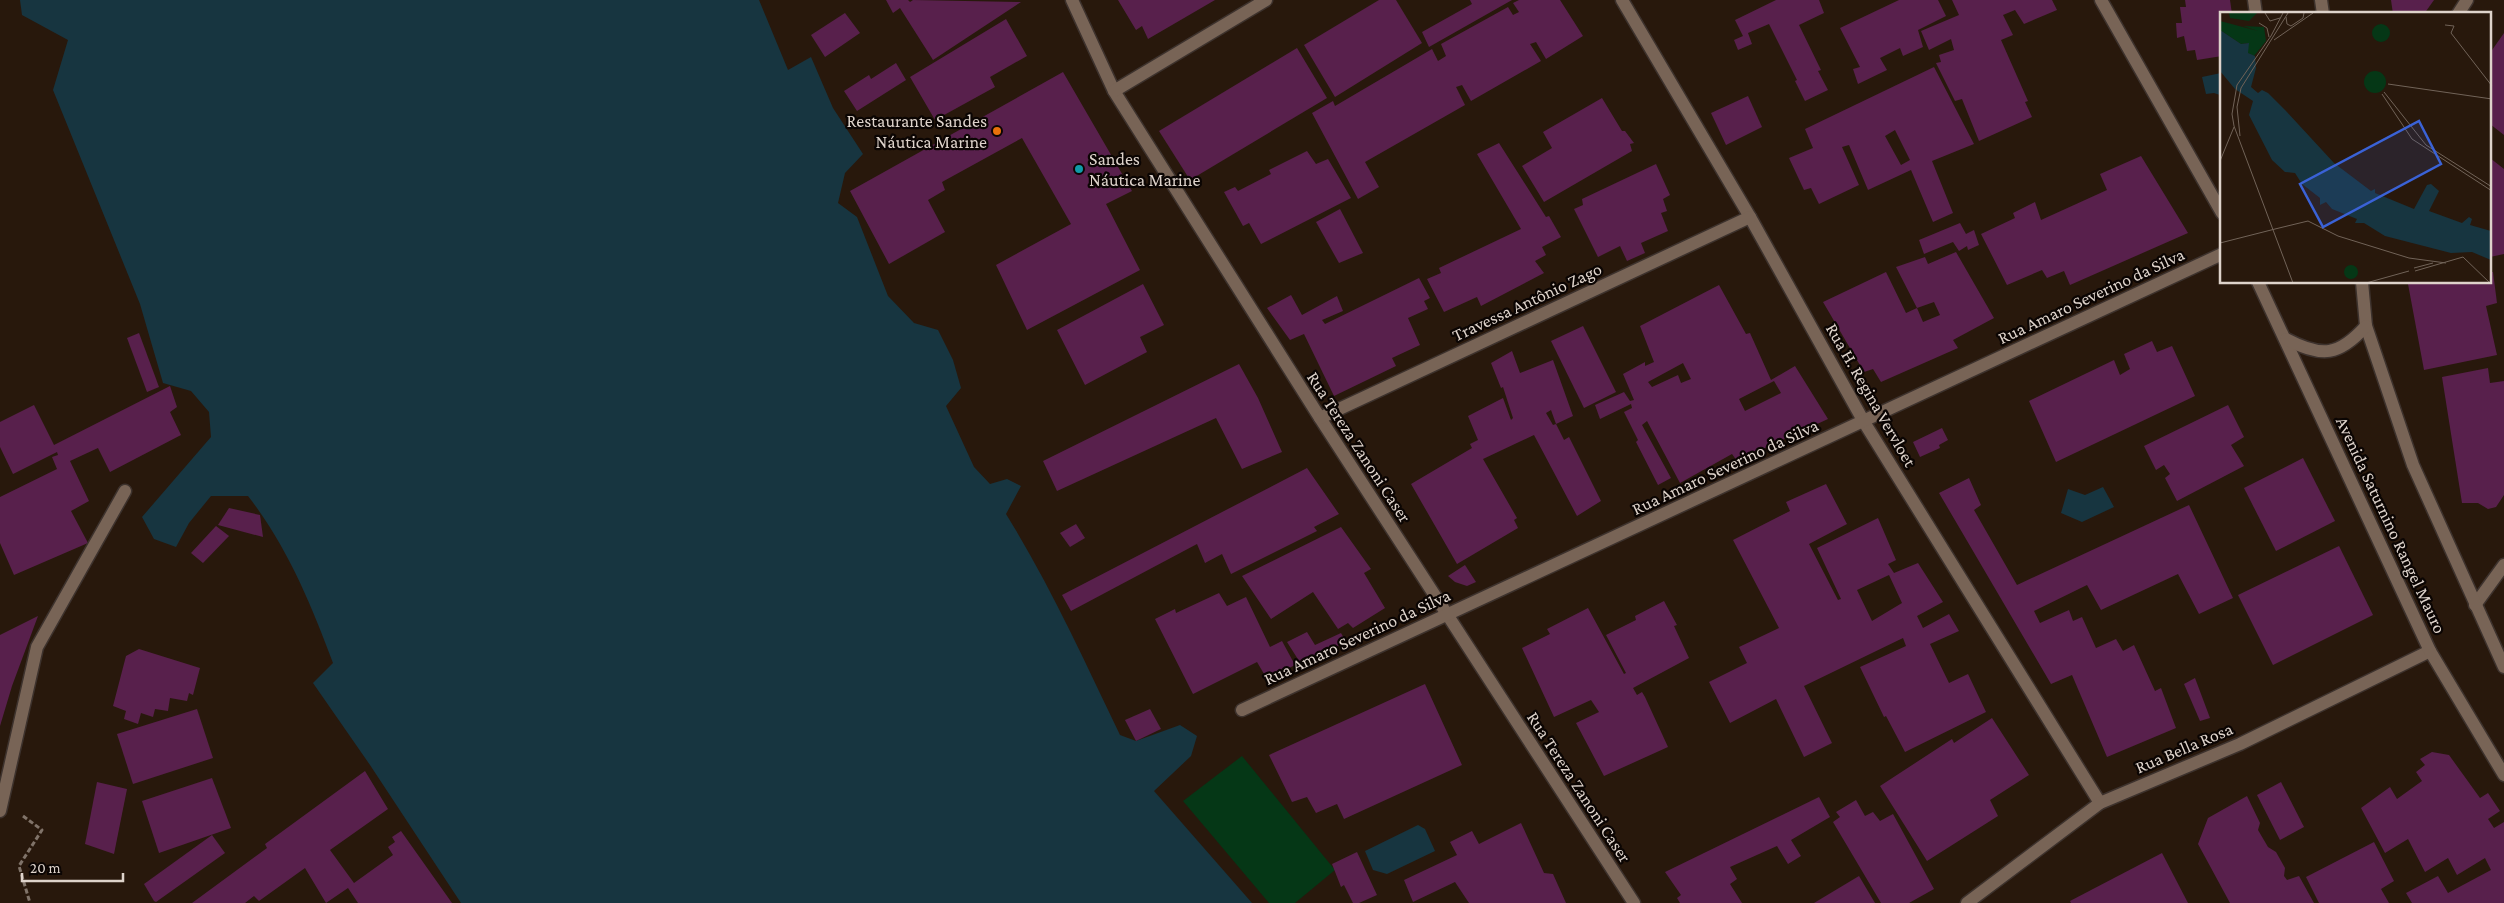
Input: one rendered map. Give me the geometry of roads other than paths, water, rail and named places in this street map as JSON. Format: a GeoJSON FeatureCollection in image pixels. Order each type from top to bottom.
{"type":"FeatureCollection","features":[{"type":"Feature","properties":{"kind":"street","name":"Rua Tereza Zanoni Caser"},"geometry":{"type":"LineString","coordinates":[[1072,0],[1114,91],[1446,615],[1634,903]]}},
{"type":"Feature","properties":{"kind":"street"},"geometry":{"type":"LineString","coordinates":[[1114,91],[1266,0]]}},
{"type":"Feature","properties":{"kind":"street","name":"Rua H. Regina Vervloet"},"geometry":{"type":"LineString","coordinates":[[1622,0],[1750,217],[1864,422],[2100,803]]}},
{"type":"Feature","properties":{"kind":"street"},"geometry":{"type":"LineString","coordinates":[[2101,0],[2220,209]]}},
{"type":"Feature","properties":{"kind":"street"},"geometry":{"type":"LineString","coordinates":[[2459,12],[2467,0]]}},
{"type":"Feature","properties":{"kind":"street","name":"Travessa Antônio Zago"},"geometry":{"type":"LineString","coordinates":[[1320,418],[1750,217]]}},
{"type":"Feature","properties":{"kind":"street","name":"Rua Amaro Severino da Silva"},"geometry":{"type":"LineString","coordinates":[[1242,710],[2220,255]]}},
{"type":"Feature","properties":{"kind":"street","name":"Avenida Saturnino Rangel Mauro"},"geometry":{"type":"LineString","coordinates":[[2259,284],[2430,651],[2504,775]]}},
{"type":"Feature","properties":{"kind":"street"},"geometry":{"type":"LineString","coordinates":[[2362,284],[2366,326],[2413,465],[2476,605],[2498,644],[2504,667]]}},
{"type":"Feature","properties":{"kind":"street"},"geometry":{"type":"LineString","coordinates":[[2286,339],[2306,350],[2329,352],[2351,343],[2366,326]]}},
{"type":"Feature","properties":{"kind":"street"},"geometry":{"type":"LineString","coordinates":[[1,806],[37,647],[124,491]]}},
{"type":"Feature","properties":{"kind":"street"},"geometry":{"type":"LineString","coordinates":[[2476,605],[2504,565]]}},
{"type":"Feature","properties":{"kind":"street","name":"Rua Bella Rosa"},"geometry":{"type":"LineString","coordinates":[[1967,903],[2100,803],[2240,744],[2430,651]]}},
{"type":"Feature","properties":{"kind":"water"},"geometry":{"type":"Polygon","coordinates":[[[20,0],[759,0],[788,70],[811,57],[833,108],[863,154],[845,173],[838,203],[857,217],[888,296],[914,323],[938,330],[953,360],[961,388],[946,406],[974,467],[990,484],[1007,479],[1021,486],[1006,514],[1052,595],[1120,735],[1136,741],[1180,725],[1197,736],[1191,756],[1154,791],[1252,903],[461,903],[370,765],[313,683],[333,663],[297,576],[275,535],[248,496],[211,496],[189,523],[176,547],[154,539],[142,517],[211,437],[209,412],[191,391],[163,383],[140,304],[53,90],[68,40],[22,15],[20,0]]]}},
{"type":"Feature","properties":{"kind":"water"},"geometry":{"type":"Polygon","coordinates":[[[2220,73],[2220,95],[2214,93],[2206,94],[2202,77],[2220,73]]]}},
{"type":"Feature","properties":{"kind":"water"},"geometry":{"type":"Polygon","coordinates":[[[2103,487],[2114,507],[2082,522],[2061,513],[2068,489],[2085,495],[2103,487]]]}},
{"type":"Feature","properties":{"kind":"water"},"geometry":{"type":"Polygon","coordinates":[[[1418,825],[1425,829],[1435,851],[1387,874],[1373,870],[1365,851],[1418,825]]]}},
{"type":"Feature","properties":{"kind":"place","name":"Restaurante Sandes Náutica Marine"},"geometry":{"type":"Point","coordinates":[997,131]}},
{"type":"Feature","properties":{"kind":"place","name":"Sandes Náutica Marine"},"geometry":{"type":"Point","coordinates":[1079,169]}}]}
